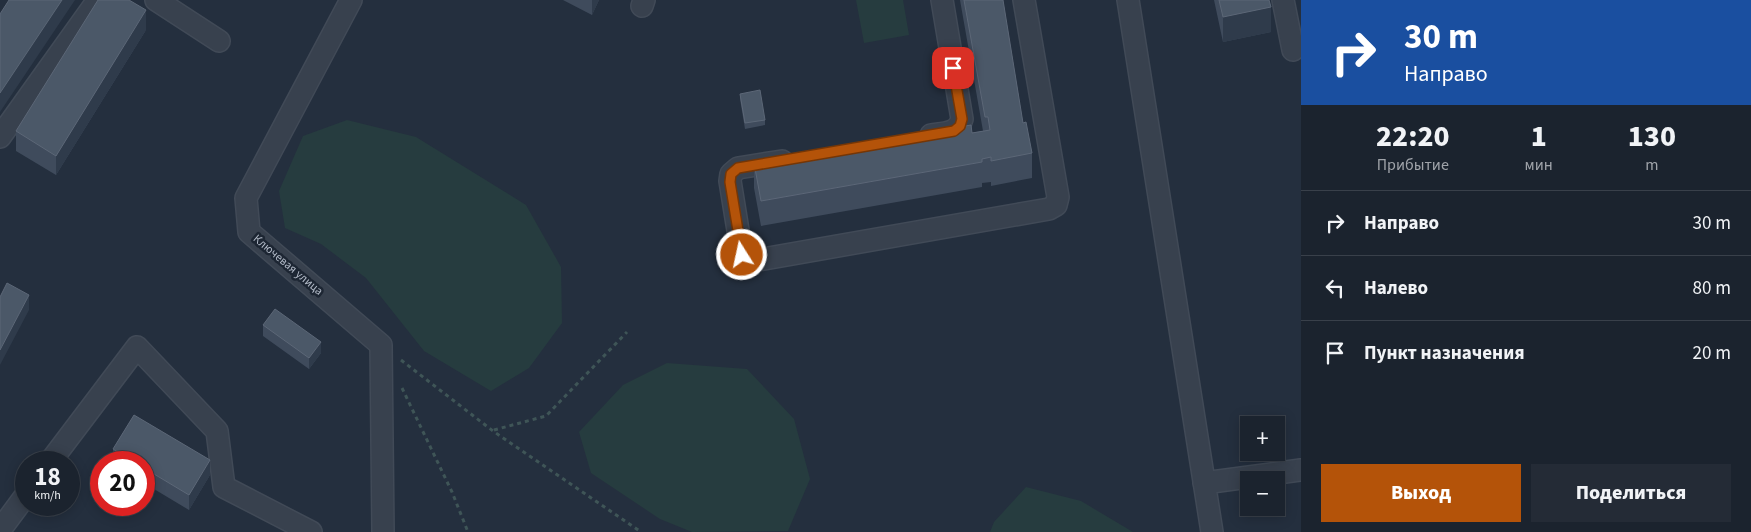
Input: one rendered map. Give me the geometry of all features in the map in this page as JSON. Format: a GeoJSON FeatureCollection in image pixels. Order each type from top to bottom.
{"type":"FeatureCollection","features":[{"type":"Feature","properties":{"kind":"street"},"geometry":{"type":"LineString","coordinates":[[0,137],[98,0]]}},
{"type":"Feature","properties":{"kind":"street"},"geometry":{"type":"LineString","coordinates":[[156,0],[219,41]]}},
{"type":"Feature","properties":{"kind":"street","name":"Ключевая улица"},"geometry":{"type":"LineString","coordinates":[[351,0],[246,198],[249,232],[381,345]]}},
{"type":"Feature","properties":{"kind":"street"},"geometry":{"type":"LineString","coordinates":[[915,138],[954,131],[960,126],[962,119],[942,0]]}},
{"type":"Feature","properties":{"kind":"street"},"geometry":{"type":"LineString","coordinates":[[797,158],[738,168],[731,174],[730,182],[742,255],[746,260],[752,261],[1039,211],[1056,205],[1058,197],[1024,0]]}},
{"type":"Feature","properties":{"kind":"street"},"geometry":{"type":"LineString","coordinates":[[1128,0],[1212,532]]}},
{"type":"Feature","properties":{"kind":"street"},"geometry":{"type":"LineString","coordinates":[[1283,0],[1293,50]]}},
{"type":"Feature","properties":{"kind":"street"},"geometry":{"type":"LineString","coordinates":[[381,345],[383,532]]}},
{"type":"Feature","properties":{"kind":"street"},"geometry":{"type":"LineString","coordinates":[[58,451],[137,347],[217,431],[224,486],[310,532]]}},
{"type":"Feature","properties":{"kind":"street"},"geometry":{"type":"LineString","coordinates":[[1204,483],[1301,470]]}},
{"type":"Feature","properties":{"kind":"street"},"geometry":{"type":"LineString","coordinates":[[0,530],[15,509]]}},
{"type":"Feature","properties":{"kind":"path"},"geometry":{"type":"LineString","coordinates":[[493,430],[546,416],[627,332]]}},
{"type":"Feature","properties":{"kind":"path"},"geometry":{"type":"LineString","coordinates":[[381,345],[493,430],[641,532]]}},
{"type":"Feature","properties":{"kind":"path"},"geometry":{"type":"LineString","coordinates":[[398,379],[452,492],[468,532]]}},
{"type":"Feature","properties":{"kind":"green space"},"geometry":{"type":"Polygon","coordinates":[[[856,0],[903,0],[909,35],[864,43],[856,0]]]}},
{"type":"Feature","properties":{"kind":"green space"},"geometry":{"type":"Polygon","coordinates":[[[347,120],[416,137],[526,205],[561,267],[562,323],[529,368],[491,391],[424,351],[366,278],[321,244],[285,228],[279,191],[303,136],[347,120]]]}},
{"type":"Feature","properties":{"kind":"green space"},"geometry":{"type":"Polygon","coordinates":[[[667,363],[747,369],[794,419],[810,479],[788,531],[692,532],[660,519],[591,473],[579,432],[623,385],[667,363]]]}},
{"type":"Feature","properties":{"kind":"green space"},"geometry":{"type":"Polygon","coordinates":[[[1026,487],[1081,501],[1133,532],[990,532],[994,522],[1026,487]]]}},
{"type":"Feature","properties":{"kind":"building"},"geometry":{"type":"Polygon","coordinates":[[[9,0],[62,0],[0,93],[0,14],[9,0]]]}},
{"type":"Feature","properties":{"kind":"building"},"geometry":{"type":"Polygon","coordinates":[[[98,0],[129,0],[146,10],[56,156],[16,131],[98,0]]]}},
{"type":"Feature","properties":{"kind":"building"},"geometry":{"type":"Polygon","coordinates":[[[964,0],[1003,0],[1023,123],[1026,122],[1032,153],[991,161],[991,157],[982,159],[982,162],[761,201],[754,163],[971,125],[972,133],[990,130],[988,117],[985,117],[964,0]]]}},
{"type":"Feature","properties":{"kind":"building"},"geometry":{"type":"Polygon","coordinates":[[[1219,0],[1269,0],[1271,7],[1223,17],[1219,0]]]}},
{"type":"Feature","properties":{"kind":"building"},"geometry":{"type":"Polygon","coordinates":[[[760,90],[765,120],[745,123],[740,94],[760,90]]]}},
{"type":"Feature","properties":{"kind":"building"},"geometry":{"type":"Polygon","coordinates":[[[7,283],[29,295],[0,350],[0,297],[7,283]]]}},
{"type":"Feature","properties":{"kind":"building"},"geometry":{"type":"Polygon","coordinates":[[[275,309],[321,342],[309,358],[263,325],[275,309]]]}},
{"type":"Feature","properties":{"kind":"building"},"geometry":{"type":"Polygon","coordinates":[[[134,415],[210,460],[189,495],[155,475],[155,451],[116,451],[113,449],[134,415]]]}},
{"type":"Feature","properties":{"kind":"route"},"geometry":{"type":"LineString","coordinates":[[742,255],[730,182],[731,174],[738,168],[954,131],[960,126],[962,119],[953,68]]}}]}
